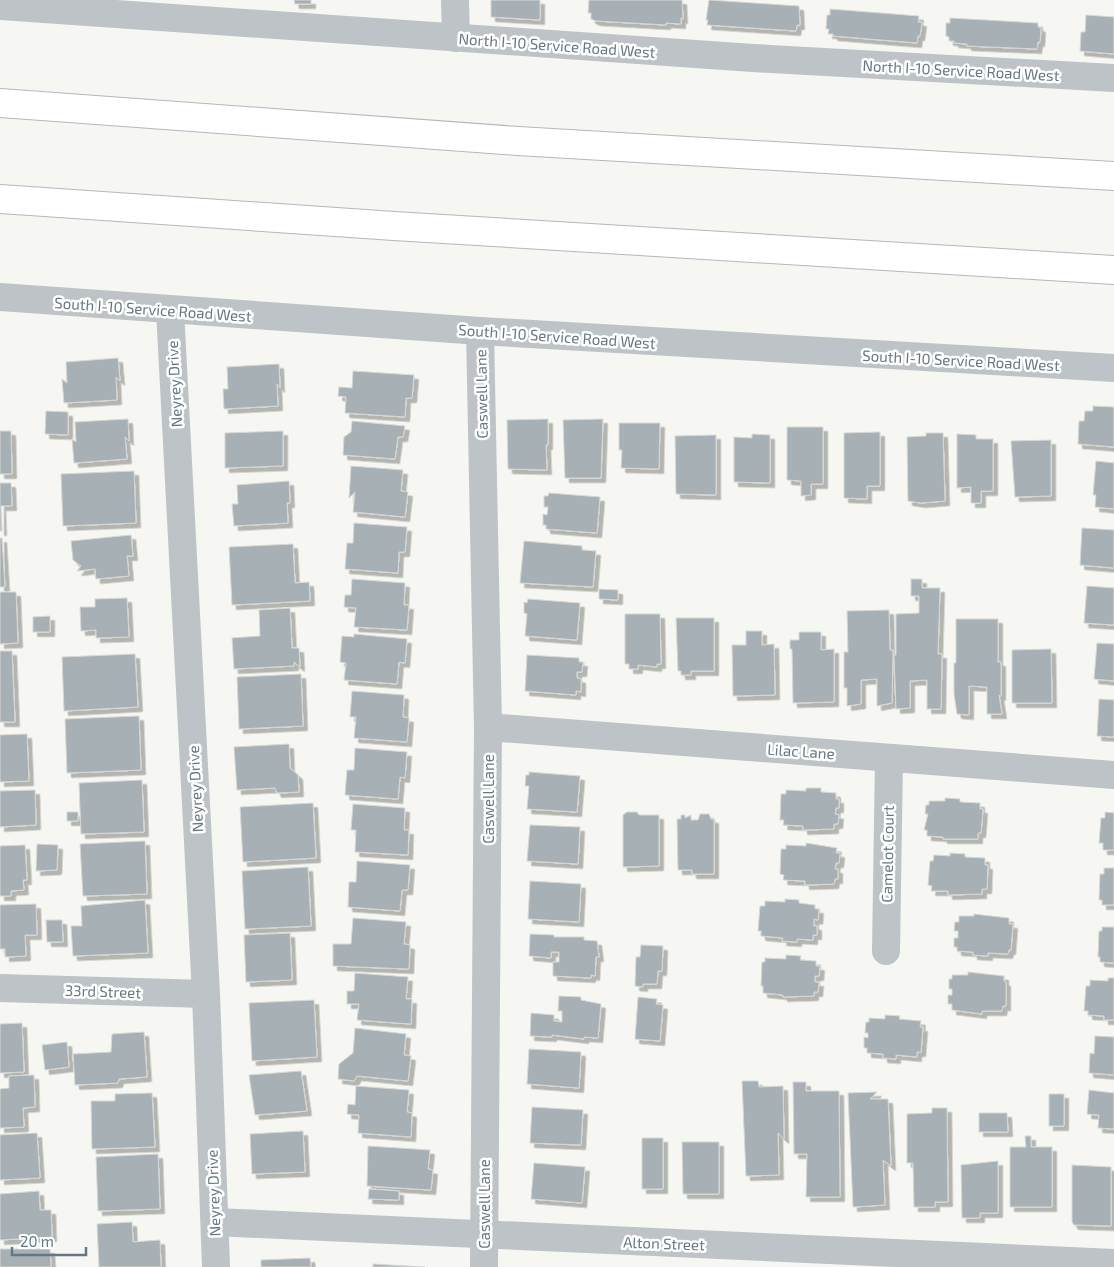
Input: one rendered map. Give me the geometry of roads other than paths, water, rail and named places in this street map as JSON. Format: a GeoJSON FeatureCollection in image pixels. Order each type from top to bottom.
{"type":"FeatureCollection","features":[{"type":"Feature","properties":{"kind":"highway"},"geometry":{"type":"LineString","coordinates":[[0,103],[518,142],[1108,176]]}},
{"type":"Feature","properties":{"kind":"highway"},"geometry":{"type":"LineString","coordinates":[[0,199],[384,225],[1114,270]]}},
{"type":"Feature","properties":{"kind":"street"},"geometry":{"type":"LineString","coordinates":[[455,0],[456,38]]}},
{"type":"Feature","properties":{"kind":"street","name":"North I-10 Service Road West"},"geometry":{"type":"LineString","coordinates":[[0,6],[167,9],[456,38],[754,58],[1114,78]]}},
{"type":"Feature","properties":{"kind":"street","name":"South I-10 Service Road West"},"geometry":{"type":"LineString","coordinates":[[0,297],[480,332],[1114,368]]}},
{"type":"Feature","properties":{"kind":"street","name":"Neyrey Drive"},"geometry":{"type":"LineString","coordinates":[[170,310],[206,994],[216,1267]]}},
{"type":"Feature","properties":{"kind":"street","name":"Caswell Lane"},"geometry":{"type":"LineString","coordinates":[[480,332],[488,727],[484,1267]]}},
{"type":"Feature","properties":{"kind":"street","name":"Lilac Lane"},"geometry":{"type":"LineString","coordinates":[[488,727],[1114,775]]}},
{"type":"Feature","properties":{"kind":"street","name":"Camelot Court"},"geometry":{"type":"LineString","coordinates":[[886,951],[889,758]]}},
{"type":"Feature","properties":{"kind":"street","name":"33rd Street"},"geometry":{"type":"LineString","coordinates":[[0,988],[206,994]]}},
{"type":"Feature","properties":{"kind":"street","name":"Alton Street"},"geometry":{"type":"LineString","coordinates":[[214,1222],[1114,1263]]}}]}
